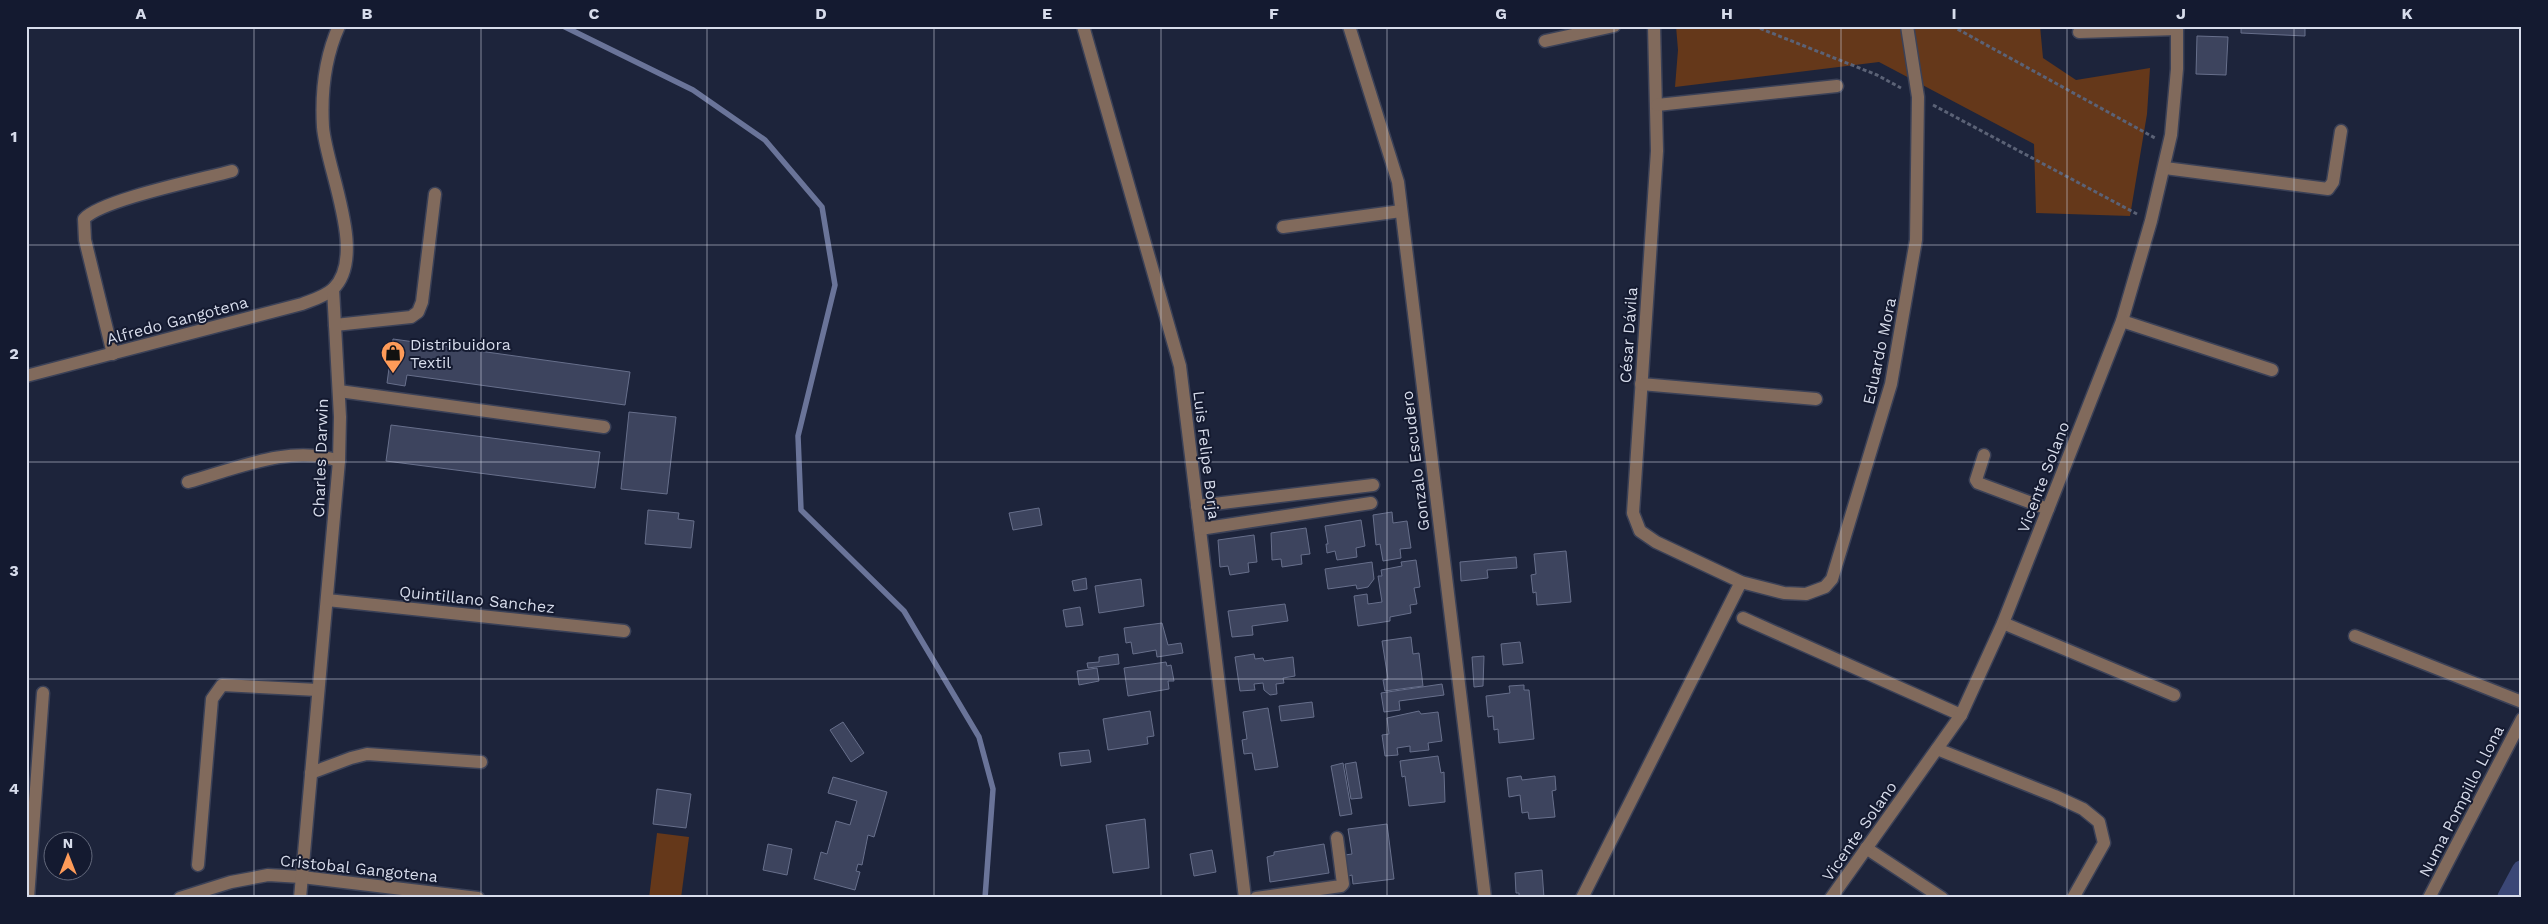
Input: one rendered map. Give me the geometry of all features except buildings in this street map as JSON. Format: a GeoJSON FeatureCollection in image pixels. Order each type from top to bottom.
{"type":"FeatureCollection","features":[{"type":"Feature","properties":{"kind":"street","name":"Charles Darwin"},"geometry":{"type":"LineString","coordinates":[[300,898],[339,461],[339,391],[333,289],[341,277],[347,255],[341,207],[323,128],[323,96],[329,56],[339,26]]}},
{"type":"Feature","properties":{"kind":"street","name":"Luis Felipe Borja"},"geometry":{"type":"LineString","coordinates":[[1083,26],[1180,366],[1245,898]]}},
{"type":"Feature","properties":{"kind":"street","name":"Gonzalo Escudero"},"geometry":{"type":"LineString","coordinates":[[1349,26],[1398,182],[1485,898]]}},
{"type":"Feature","properties":{"kind":"street"},"geometry":{"type":"LineString","coordinates":[[1544,41],[1614,26]]}},
{"type":"Feature","properties":{"kind":"street","name":"César Dávila"},"geometry":{"type":"LineString","coordinates":[[1654,26],[1657,151],[1633,513],[1640,531],[1656,542],[1741,582]]}},
{"type":"Feature","properties":{"kind":"street","name":"Eduardo Mora"},"geometry":{"type":"LineString","coordinates":[[1741,582],[1784,593],[1806,594],[1825,587],[1832,579],[1836,569],[1891,384],[1916,240],[1918,97],[1907,26]]}},
{"type":"Feature","properties":{"kind":"street"},"geometry":{"type":"LineString","coordinates":[[2079,32],[2177,28]]}},
{"type":"Feature","properties":{"kind":"street","name":"Vicente Solano"},"geometry":{"type":"LineString","coordinates":[[1831,898],[1961,715],[2003,623],[2122,321],[2165,168],[2176,69],[2177,28]]}},
{"type":"Feature","properties":{"kind":"street"},"geometry":{"type":"LineString","coordinates":[[1657,105],[1837,86]]}},
{"type":"Feature","properties":{"kind":"street"},"geometry":{"type":"LineString","coordinates":[[2165,168],[2328,189],[2333,182],[2341,131]]}},
{"type":"Feature","properties":{"kind":"street"},"geometry":{"type":"LineString","coordinates":[[113,354],[85,240],[84,219],[89,212],[122,201],[232,171]]}},
{"type":"Feature","properties":{"kind":"street"},"geometry":{"type":"LineString","coordinates":[[335,325],[411,317],[418,312],[422,302],[435,194]]}},
{"type":"Feature","properties":{"kind":"street"},"geometry":{"type":"LineString","coordinates":[[1283,227],[1401,211]]}},
{"type":"Feature","properties":{"kind":"street","name":"Alfredo Gangotena"},"geometry":{"type":"LineString","coordinates":[[26,376],[302,304],[321,297],[333,289]]}},
{"type":"Feature","properties":{"kind":"street"},"geometry":{"type":"LineString","coordinates":[[2122,321],[2272,370]]}},
{"type":"Feature","properties":{"kind":"street"},"geometry":{"type":"LineString","coordinates":[[1641,384],[1816,399]]}},
{"type":"Feature","properties":{"kind":"street"},"geometry":{"type":"LineString","coordinates":[[339,391],[604,427]]}},
{"type":"Feature","properties":{"kind":"street"},"geometry":{"type":"LineString","coordinates":[[188,482],[289,456],[308,454],[339,461]]}},
{"type":"Feature","properties":{"kind":"street"},"geometry":{"type":"LineString","coordinates":[[1984,455],[1976,480],[1978,484],[2048,509]]}},
{"type":"Feature","properties":{"kind":"street"},"geometry":{"type":"LineString","coordinates":[[1197,506],[1373,485]]}},
{"type":"Feature","properties":{"kind":"street"},"geometry":{"type":"LineString","coordinates":[[1200,529],[1371,503]]}},
{"type":"Feature","properties":{"kind":"street"},"geometry":{"type":"LineString","coordinates":[[1582,898],[1741,582]]}},
{"type":"Feature","properties":{"kind":"street","name":"Quintillano Sanchez"},"geometry":{"type":"LineString","coordinates":[[327,600],[624,631]]}},
{"type":"Feature","properties":{"kind":"street"},"geometry":{"type":"LineString","coordinates":[[1743,618],[1961,715]]}},
{"type":"Feature","properties":{"kind":"street"},"geometry":{"type":"LineString","coordinates":[[2003,623],[2174,695]]}},
{"type":"Feature","properties":{"kind":"street"},"geometry":{"type":"LineString","coordinates":[[2355,636],[2522,702]]}},
{"type":"Feature","properties":{"kind":"street"},"geometry":{"type":"LineString","coordinates":[[198,865],[212,699],[216,691],[222,685],[318,690]]}},
{"type":"Feature","properties":{"kind":"street"},"geometry":{"type":"LineString","coordinates":[[28,898],[43,693]]}},
{"type":"Feature","properties":{"kind":"street","name":"Numa Pompillo Llona"},"geometry":{"type":"LineString","coordinates":[[2429,898],[2522,719]]}},
{"type":"Feature","properties":{"kind":"street"},"geometry":{"type":"LineString","coordinates":[[1937,749],[2055,796],[2083,809],[2099,822],[2104,843],[2073,898]]}},
{"type":"Feature","properties":{"kind":"street"},"geometry":{"type":"LineString","coordinates":[[311,773],[367,754],[481,762]]}},
{"type":"Feature","properties":{"kind":"street"},"geometry":{"type":"LineString","coordinates":[[1256,898],[1341,886],[1343,884],[1337,838]]}},
{"type":"Feature","properties":{"kind":"street"},"geometry":{"type":"LineString","coordinates":[[1866,848],[1941,897]]}},
{"type":"Feature","properties":{"kind":"street","name":"Cristobal Gangotena"},"geometry":{"type":"LineString","coordinates":[[180,898],[231,882],[268,875],[302,877],[478,898]]}},
{"type":"Feature","properties":{"kind":"path"},"geometry":{"type":"LineString","coordinates":[[1754,26],[1876,75],[2151,221]]}},
{"type":"Feature","properties":{"kind":"path"},"geometry":{"type":"LineString","coordinates":[[1952,26],[2169,145]]}},
{"type":"Feature","properties":{"kind":"shaded area"},"geometry":{"type":"Polygon","coordinates":[[[1676,26],[2040,26],[2043,58],[2076,80],[2150,68],[2147,114],[2130,216],[2036,213],[2034,144],[1879,62],[1675,87],[1678,50],[1676,26]]]}},
{"type":"Feature","properties":{"kind":"shaded area"},"geometry":{"type":"Polygon","coordinates":[[[657,833],[689,837],[681,898],[649,898],[657,833]]]}},
{"type":"Feature","properties":{"kind":"waterway"},"geometry":{"type":"LineString","coordinates":[[563,26],[693,90],[765,140],[822,207],[835,285],[798,436],[801,510],[904,611],[979,737],[993,789],[985,898]]}},
{"type":"Feature","properties":{"kind":"waterway"},"geometry":{"type":"LineString","coordinates":[[2507,898],[2522,870]]}},
{"type":"Feature","properties":{"kind":"place","name":"Distribuidora Textil"},"geometry":{"type":"Point","coordinates":[393,374]}}]}
